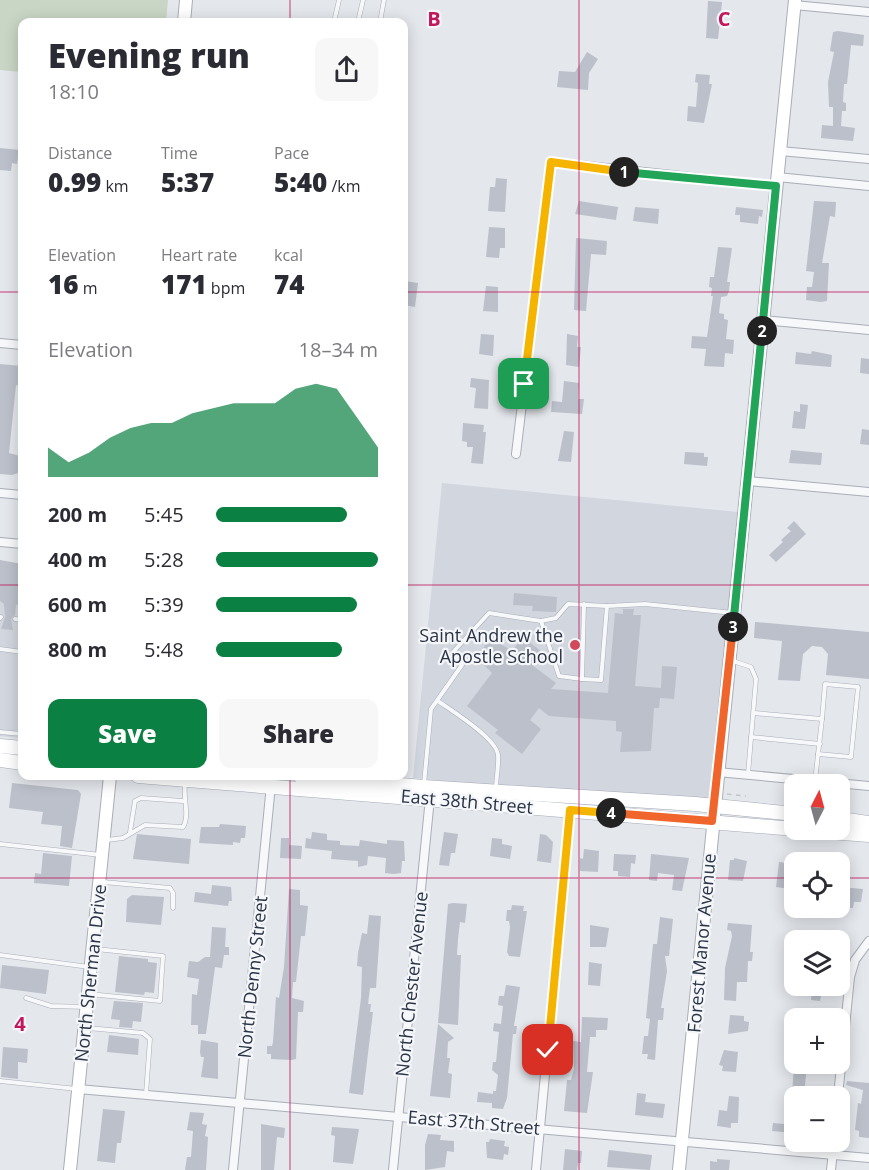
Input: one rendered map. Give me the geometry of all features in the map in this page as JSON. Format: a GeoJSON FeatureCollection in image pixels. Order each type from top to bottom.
{"type":"FeatureCollection","features":[{"type":"Feature","properties":{"kind":"main road"},"geometry":{"type":"LineString","coordinates":[[0,746],[18,747]]}},
{"type":"Feature","properties":{"kind":"main road"},"geometry":{"type":"LineString","coordinates":[[0,760],[18,762]]}},
{"type":"Feature","properties":{"kind":"main road","name":"East 38th Street"},"geometry":{"type":"LineString","coordinates":[[185,780],[427,793],[496,793],[714,805],[784,813]]}},
{"type":"Feature","properties":{"kind":"main road","name":"East 38th Street"},"geometry":{"type":"LineString","coordinates":[[330,780],[570,810],[784,828]]}},
{"type":"Feature","properties":{"kind":"main road"},"geometry":{"type":"LineString","coordinates":[[850,820],[869,823]]}},
{"type":"Feature","properties":{"kind":"main road"},"geometry":{"type":"LineString","coordinates":[[850,834],[869,835]]}},
{"type":"Feature","properties":{"kind":"street"},"geometry":{"type":"LineString","coordinates":[[184,18],[186,0]]}},
{"type":"Feature","properties":{"kind":"street"},"geometry":{"type":"LineString","coordinates":[[794,2],[869,12]]}},
{"type":"Feature","properties":{"kind":"street","name":"Forest Manor Avenue"},"geometry":{"type":"LineString","coordinates":[[679,1170],[794,2]]}},
{"type":"Feature","properties":{"kind":"street"},"geometry":{"type":"LineString","coordinates":[[780,151],[869,159]]}},
{"type":"Feature","properties":{"kind":"street"},"geometry":{"type":"LineString","coordinates":[[516,454],[551,162],[777,182],[869,186]]}},
{"type":"Feature","properties":{"kind":"street"},"geometry":{"type":"LineString","coordinates":[[763,320],[869,330]]}},
{"type":"Feature","properties":{"kind":"street"},"geometry":{"type":"LineString","coordinates":[[0,343],[18,345]]}},
{"type":"Feature","properties":{"kind":"street"},"geometry":{"type":"LineString","coordinates":[[747,481],[869,492]]}},
{"type":"Feature","properties":{"kind":"street"},"geometry":{"type":"LineString","coordinates":[[0,493],[18,495]]}},
{"type":"Feature","properties":{"kind":"street"},"geometry":{"type":"LineString","coordinates":[[0,542],[18,544]]}},
{"type":"Feature","properties":{"kind":"street"},"geometry":{"type":"LineString","coordinates":[[717,772],[784,778]]}},
{"type":"Feature","properties":{"kind":"street","name":"North Sherman Drive"},"geometry":{"type":"LineString","coordinates":[[70,1170],[110,780]]}},
{"type":"Feature","properties":{"kind":"street"},"geometry":{"type":"LineString","coordinates":[[850,784],[869,786]]}},
{"type":"Feature","properties":{"kind":"street","name":"North Denny Street"},"geometry":{"type":"LineString","coordinates":[[233,1170],[271,785]]}},
{"type":"Feature","properties":{"kind":"street","name":"North Chester Avenue"},"geometry":{"type":"LineString","coordinates":[[393,1170],[427,793]]}},
{"type":"Feature","properties":{"kind":"street"},"geometry":{"type":"LineString","coordinates":[[536,1170],[570,810]]}},
{"type":"Feature","properties":{"kind":"street"},"geometry":{"type":"LineString","coordinates":[[839,1086],[850,977],[855,960],[869,941]]}},
{"type":"Feature","properties":{"kind":"street","name":"East 37th Street"},"geometry":{"type":"LineString","coordinates":[[78,1089],[869,1158]]}},
{"type":"Feature","properties":{"kind":"street"},"geometry":{"type":"LineString","coordinates":[[831,1170],[833,1154]]}},
{"type":"Feature","properties":{"kind":"lane"},"geometry":{"type":"LineString","coordinates":[[335,18],[339,0]]}},
{"type":"Feature","properties":{"kind":"lane"},"geometry":{"type":"LineString","coordinates":[[359,18],[363,0]]}},
{"type":"Feature","properties":{"kind":"lane"},"geometry":{"type":"LineString","coordinates":[[381,18],[384,0]]}},
{"type":"Feature","properties":{"kind":"lane"},"geometry":{"type":"LineString","coordinates":[[427,793],[431,710],[462,665],[454,651],[489,613],[541,621],[556,618],[568,604],[607,606],[645,604],[734,613]]}},
{"type":"Feature","properties":{"kind":"lane"},"geometry":{"type":"LineString","coordinates":[[582,679],[584,604]]}},
{"type":"Feature","properties":{"kind":"lane"},"geometry":{"type":"LineString","coordinates":[[541,621],[558,676],[601,680],[607,606]]}},
{"type":"Feature","properties":{"kind":"lane"},"geometry":{"type":"LineString","coordinates":[[0,650],[18,652]]}},
{"type":"Feature","properties":{"kind":"lane"},"geometry":{"type":"LineString","coordinates":[[729,661],[744,663],[756,679],[748,775]]}},
{"type":"Feature","properties":{"kind":"lane"},"geometry":{"type":"LineString","coordinates":[[816,774],[825,684],[858,687],[851,758],[818,754]]}},
{"type":"Feature","properties":{"kind":"lane"},"geometry":{"type":"LineString","coordinates":[[438,700],[476,729],[498,753],[496,793]]}},
{"type":"Feature","properties":{"kind":"lane"},"geometry":{"type":"LineString","coordinates":[[754,713],[822,719]]}},
{"type":"Feature","properties":{"kind":"lane"},"geometry":{"type":"LineString","coordinates":[[0,732],[18,734]]}},
{"type":"Feature","properties":{"kind":"lane"},"geometry":{"type":"LineString","coordinates":[[751,737],[820,744]]}},
{"type":"Feature","properties":{"kind":"lane"},"geometry":{"type":"LineString","coordinates":[[103,841],[123,838],[145,825],[183,827],[187,813],[183,801],[185,780]]}},
{"type":"Feature","properties":{"kind":"lane"},"geometry":{"type":"LineString","coordinates":[[130,833],[135,801],[150,796],[183,801]]}},
{"type":"Feature","properties":{"kind":"lane"},"geometry":{"type":"LineString","coordinates":[[0,844],[102,855]]}},
{"type":"Feature","properties":{"kind":"lane"},"geometry":{"type":"LineString","coordinates":[[99,882],[170,888],[173,893],[172,908]]}},
{"type":"Feature","properties":{"kind":"lane"},"geometry":{"type":"LineString","coordinates":[[87,994],[160,1001],[163,956],[92,948]]}},
{"type":"Feature","properties":{"kind":"lane"},"geometry":{"type":"LineString","coordinates":[[0,955],[90,967]]}},
{"type":"Feature","properties":{"kind":"lane"},"geometry":{"type":"LineString","coordinates":[[26,998],[51,1006],[86,1007]]}},
{"type":"Feature","properties":{"kind":"lane"},"geometry":{"type":"LineString","coordinates":[[84,1027],[143,1033],[150,1039],[146,1094]]}},
{"type":"Feature","properties":{"kind":"lane"},"geometry":{"type":"LineString","coordinates":[[0,1081],[78,1089]]}},
{"type":"Feature","properties":{"kind":"shaded area","name":"Saint Andrew the Apostle School"},"geometry":{"type":"Polygon","coordinates":[[[442,483],[738,512],[710,802],[705,807],[413,778],[442,483]]]}},
{"type":"Feature","properties":{"kind":"shaded area"},"geometry":{"type":"Polygon","coordinates":[[[0,561],[18,564],[18,738],[0,736],[0,561]]]}},
{"type":"Feature","properties":{"kind":"green space"},"geometry":{"type":"Polygon","coordinates":[[[0,0],[168,0],[166,18],[18,18],[18,72],[0,70],[0,0]]]}},
{"type":"Feature","properties":{"kind":"building"},"geometry":{"type":"Polygon","coordinates":[[[708,1],[722,2],[718,39],[706,38],[708,1]]]}},
{"type":"Feature","properties":{"kind":"building"},"geometry":{"type":"Polygon","coordinates":[[[833,32],[864,35],[863,46],[851,45],[847,84],[844,84],[843,102],[846,103],[846,111],[842,111],[841,126],[855,128],[853,141],[821,138],[822,125],[833,126],[833,107],[829,107],[828,82],[834,52],[830,51],[833,32]]]}},
{"type":"Feature","properties":{"kind":"building"},"geometry":{"type":"Polygon","coordinates":[[[587,52],[598,59],[589,73],[588,90],[557,87],[559,71],[575,72],[587,52]]]}},
{"type":"Feature","properties":{"kind":"building"},"geometry":{"type":"Polygon","coordinates":[[[696,74],[710,75],[709,84],[712,84],[704,123],[687,121],[688,106],[696,107],[698,83],[695,82],[696,74]]]}},
{"type":"Feature","properties":{"kind":"building"},"geometry":{"type":"Polygon","coordinates":[[[0,148],[18,150],[17,164],[12,163],[11,171],[0,170],[0,148]]]}},
{"type":"Feature","properties":{"kind":"building"},"geometry":{"type":"Polygon","coordinates":[[[496,178],[507,179],[505,212],[488,211],[490,187],[495,187],[496,178]]]}},
{"type":"Feature","properties":{"kind":"building"},"geometry":{"type":"Polygon","coordinates":[[[579,201],[618,207],[616,220],[575,214],[579,201]]]}},
{"type":"Feature","properties":{"kind":"building"},"geometry":{"type":"Polygon","coordinates":[[[814,201],[836,202],[835,217],[830,216],[822,263],[829,263],[827,301],[821,302],[806,300],[807,287],[812,287],[814,272],[806,271],[814,201]]]}},
{"type":"Feature","properties":{"kind":"building"},"geometry":{"type":"Polygon","coordinates":[[[635,207],[659,209],[658,224],[633,221],[635,207]]]}},
{"type":"Feature","properties":{"kind":"building"},"geometry":{"type":"Polygon","coordinates":[[[736,207],[763,210],[762,217],[759,216],[758,224],[740,222],[740,215],[735,215],[736,207]]]}},
{"type":"Feature","properties":{"kind":"building"},"geometry":{"type":"Polygon","coordinates":[[[489,227],[505,228],[505,248],[500,248],[499,258],[486,257],[489,227]]]}},
{"type":"Feature","properties":{"kind":"building"},"geometry":{"type":"Polygon","coordinates":[[[576,238],[607,241],[606,255],[591,254],[586,311],[574,310],[576,238]]]}},
{"type":"Feature","properties":{"kind":"building"},"geometry":{"type":"Polygon","coordinates":[[[718,247],[732,248],[727,282],[730,282],[729,291],[727,296],[721,297],[719,313],[724,314],[724,319],[728,320],[726,339],[734,340],[733,354],[725,353],[724,367],[704,366],[706,349],[691,348],[692,336],[707,337],[713,296],[711,296],[712,288],[709,287],[710,277],[714,277],[718,247]]]}},
{"type":"Feature","properties":{"kind":"building"},"geometry":{"type":"Polygon","coordinates":[[[408,282],[418,283],[415,307],[408,306],[408,282]]]}},
{"type":"Feature","properties":{"kind":"building"},"geometry":{"type":"Polygon","coordinates":[[[486,286],[498,287],[498,312],[483,311],[486,286]]]}},
{"type":"Feature","properties":{"kind":"building"},"geometry":{"type":"Polygon","coordinates":[[[481,334],[494,335],[493,356],[479,354],[481,334]]]}},
{"type":"Feature","properties":{"kind":"building"},"geometry":{"type":"Polygon","coordinates":[[[567,334],[578,336],[577,347],[581,347],[579,367],[566,365],[567,334]]]}},
{"type":"Feature","properties":{"kind":"building"},"geometry":{"type":"Polygon","coordinates":[[[812,351],[832,355],[831,367],[795,364],[796,352],[811,354],[812,351]]]}},
{"type":"Feature","properties":{"kind":"building"},"geometry":{"type":"Polygon","coordinates":[[[861,358],[869,359],[869,374],[860,373],[861,358]]]}},
{"type":"Feature","properties":{"kind":"building"},"geometry":{"type":"Polygon","coordinates":[[[0,364],[18,366],[18,385],[16,385],[9,453],[18,455],[18,473],[0,474],[0,364]]]}},
{"type":"Feature","properties":{"kind":"building"},"geometry":{"type":"Polygon","coordinates":[[[471,378],[489,380],[488,409],[474,408],[476,388],[470,387],[471,378]]]}},
{"type":"Feature","properties":{"kind":"building"},"geometry":{"type":"Polygon","coordinates":[[[564,381],[579,383],[578,399],[584,399],[582,414],[551,412],[552,401],[562,402],[564,381]]]}},
{"type":"Feature","properties":{"kind":"building"},"geometry":{"type":"Polygon","coordinates":[[[800,404],[808,405],[805,429],[792,428],[794,411],[800,412],[800,404]]]}},
{"type":"Feature","properties":{"kind":"building"},"geometry":{"type":"Polygon","coordinates":[[[463,423],[484,425],[483,432],[486,432],[483,464],[471,463],[473,447],[467,447],[467,442],[462,441],[463,423]]]}},
{"type":"Feature","properties":{"kind":"building"},"geometry":{"type":"Polygon","coordinates":[[[862,429],[869,430],[869,445],[860,444],[862,429]]]}},
{"type":"Feature","properties":{"kind":"building"},"geometry":{"type":"Polygon","coordinates":[[[564,431],[574,432],[571,462],[558,461],[564,431]]]}},
{"type":"Feature","properties":{"kind":"building"},"geometry":{"type":"Polygon","coordinates":[[[791,450],[822,453],[821,465],[789,463],[791,450]]]}},
{"type":"Feature","properties":{"kind":"building"},"geometry":{"type":"Polygon","coordinates":[[[685,452],[704,453],[704,457],[708,457],[707,466],[684,464],[685,452]]]}},
{"type":"Feature","properties":{"kind":"building"},"geometry":{"type":"Polygon","coordinates":[[[794,521],[806,534],[776,562],[769,555],[783,542],[781,540],[791,531],[787,528],[794,521]]]}},
{"type":"Feature","properties":{"kind":"building"},"geometry":{"type":"Polygon","coordinates":[[[0,560],[18,563],[18,605],[16,605],[15,615],[11,619],[13,630],[1,629],[5,617],[4,604],[0,601],[0,560]]]}},
{"type":"Feature","properties":{"kind":"building"},"geometry":{"type":"Polygon","coordinates":[[[514,593],[557,597],[556,612],[532,611],[533,606],[513,605],[514,593]]]}},
{"type":"Feature","properties":{"kind":"building"},"geometry":{"type":"Polygon","coordinates":[[[623,609],[634,609],[633,615],[641,615],[635,686],[661,688],[662,666],[677,667],[674,699],[660,698],[659,708],[654,708],[651,751],[620,752],[622,732],[616,731],[616,721],[549,716],[539,708],[530,720],[541,729],[522,754],[495,733],[498,730],[467,706],[492,673],[476,657],[491,638],[512,651],[523,637],[542,652],[532,665],[556,683],[551,689],[608,693],[615,613],[623,614],[623,609]]]}},
{"type":"Feature","properties":{"kind":"building"},"geometry":{"type":"Polygon","coordinates":[[[755,622],[869,632],[869,679],[826,675],[828,654],[822,647],[812,646],[803,654],[800,681],[778,680],[782,641],[754,638],[755,622]]]}},
{"type":"Feature","properties":{"kind":"building"},"geometry":{"type":"Polygon","coordinates":[[[12,783],[78,790],[81,794],[72,848],[60,846],[62,826],[41,824],[43,812],[9,808],[12,783]]]}},
{"type":"Feature","properties":{"kind":"building"},"geometry":{"type":"Polygon","coordinates":[[[220,824],[246,826],[245,838],[241,838],[240,843],[233,842],[233,845],[199,843],[201,827],[219,827],[220,824]]]}},
{"type":"Feature","properties":{"kind":"building"},"geometry":{"type":"Polygon","coordinates":[[[312,832],[327,834],[327,840],[340,841],[340,845],[359,846],[360,840],[387,844],[387,840],[404,841],[405,861],[402,861],[401,873],[385,873],[386,858],[368,856],[367,865],[358,867],[358,861],[331,859],[332,851],[305,848],[306,838],[311,839],[312,832]]]}},
{"type":"Feature","properties":{"kind":"building"},"geometry":{"type":"Polygon","coordinates":[[[444,832],[458,834],[455,853],[451,853],[449,866],[439,865],[444,832]]]}},
{"type":"Feature","properties":{"kind":"building"},"geometry":{"type":"Polygon","coordinates":[[[137,834],[191,839],[189,864],[133,859],[137,834]]]}},
{"type":"Feature","properties":{"kind":"building"},"geometry":{"type":"Polygon","coordinates":[[[540,834],[546,835],[553,842],[551,863],[537,861],[540,834]]]}},
{"type":"Feature","properties":{"kind":"building"},"geometry":{"type":"Polygon","coordinates":[[[281,838],[289,838],[289,845],[302,846],[301,859],[280,858],[281,838]]]}},
{"type":"Feature","properties":{"kind":"building"},"geometry":{"type":"Polygon","coordinates":[[[492,838],[502,839],[502,844],[512,846],[510,859],[490,856],[492,838]]]}},
{"type":"Feature","properties":{"kind":"building"},"geometry":{"type":"Polygon","coordinates":[[[584,849],[599,851],[598,872],[580,871],[580,858],[583,859],[584,849]]]}},
{"type":"Feature","properties":{"kind":"building"},"geometry":{"type":"Polygon","coordinates":[[[43,853],[72,856],[69,886],[34,883],[35,873],[41,874],[43,853]]]}},
{"type":"Feature","properties":{"kind":"building"},"geometry":{"type":"Polygon","coordinates":[[[614,854],[636,855],[635,864],[631,863],[630,877],[618,876],[618,871],[613,871],[614,854]]]}},
{"type":"Feature","properties":{"kind":"building"},"geometry":{"type":"Polygon","coordinates":[[[651,854],[689,858],[682,891],[672,890],[674,875],[658,873],[657,881],[649,880],[651,854]]]}},
{"type":"Feature","properties":{"kind":"building"},"geometry":{"type":"Polygon","coordinates":[[[734,858],[747,861],[743,881],[728,880],[730,860],[734,858]]]}},
{"type":"Feature","properties":{"kind":"building"},"geometry":{"type":"Polygon","coordinates":[[[779,862],[784,863],[784,888],[776,887],[779,862]]]}},
{"type":"Feature","properties":{"kind":"building"},"geometry":{"type":"Polygon","coordinates":[[[212,885],[231,887],[232,901],[229,901],[228,906],[194,902],[195,892],[211,894],[212,885]]]}},
{"type":"Feature","properties":{"kind":"building"},"geometry":{"type":"Polygon","coordinates":[[[850,888],[863,889],[861,902],[854,902],[853,908],[850,908],[850,888]]]}},
{"type":"Feature","properties":{"kind":"building"},"geometry":{"type":"Polygon","coordinates":[[[289,889],[300,890],[300,905],[308,906],[305,936],[301,936],[296,982],[293,982],[292,998],[304,1001],[303,1012],[298,1012],[296,1059],[292,1060],[271,1059],[271,1054],[267,1054],[267,1046],[272,1046],[273,1042],[276,997],[279,998],[284,967],[289,889]]]}},
{"type":"Feature","properties":{"kind":"building"},"geometry":{"type":"Polygon","coordinates":[[[132,895],[164,897],[161,925],[126,922],[127,899],[132,895]]]}},
{"type":"Feature","properties":{"kind":"building"},"geometry":{"type":"Polygon","coordinates":[[[448,904],[467,904],[465,923],[460,922],[458,939],[457,955],[461,955],[458,1025],[438,1023],[448,904]]]}},
{"type":"Feature","properties":{"kind":"building"},"geometry":{"type":"Polygon","coordinates":[[[512,905],[524,906],[523,911],[527,911],[520,957],[509,956],[507,952],[510,927],[509,921],[506,921],[507,910],[511,910],[512,905]]]}},
{"type":"Feature","properties":{"kind":"building"},"geometry":{"type":"Polygon","coordinates":[[[369,915],[381,916],[376,988],[370,988],[368,1004],[371,1004],[370,1012],[373,1012],[363,1095],[349,1093],[361,998],[362,967],[357,966],[358,953],[362,933],[367,934],[369,915]]]}},
{"type":"Feature","properties":{"kind":"building"},"geometry":{"type":"Polygon","coordinates":[[[660,917],[673,919],[669,956],[665,956],[667,971],[661,1008],[664,1008],[663,1020],[658,1020],[655,1060],[647,1059],[648,1054],[642,1054],[644,1036],[648,1036],[650,1019],[646,1018],[653,944],[657,944],[660,917]]]}},
{"type":"Feature","properties":{"kind":"building"},"geometry":{"type":"Polygon","coordinates":[[[728,923],[752,925],[750,952],[753,952],[752,961],[748,961],[747,982],[737,982],[736,1001],[724,1000],[725,968],[732,936],[731,931],[727,930],[728,923]]]}},
{"type":"Feature","properties":{"kind":"building"},"geometry":{"type":"Polygon","coordinates":[[[590,925],[609,928],[606,947],[590,947],[590,925]]]}},
{"type":"Feature","properties":{"kind":"building"},"geometry":{"type":"Polygon","coordinates":[[[212,927],[226,928],[225,947],[229,947],[229,955],[224,955],[222,968],[215,967],[206,1034],[198,1034],[198,1025],[191,1025],[192,994],[197,995],[199,979],[187,977],[189,961],[198,962],[205,957],[210,957],[212,927]]]}},
{"type":"Feature","properties":{"kind":"building"},"geometry":{"type":"Polygon","coordinates":[[[119,956],[148,959],[148,962],[157,963],[154,993],[145,992],[144,995],[115,992],[119,956]]]}},
{"type":"Feature","properties":{"kind":"building"},"geometry":{"type":"Polygon","coordinates":[[[589,962],[602,964],[600,986],[588,985],[589,962]]]}},
{"type":"Feature","properties":{"kind":"building"},"geometry":{"type":"Polygon","coordinates":[[[2,965],[49,970],[46,994],[0,988],[2,965]]]}},
{"type":"Feature","properties":{"kind":"building"},"geometry":{"type":"Polygon","coordinates":[[[506,985],[520,987],[514,1026],[517,1026],[516,1034],[513,1034],[507,1098],[503,1109],[492,1108],[492,1103],[477,1102],[478,1092],[493,1094],[493,1091],[496,1091],[498,1075],[492,1070],[493,1062],[496,1062],[499,1032],[493,1031],[494,1023],[501,1024],[503,1006],[498,1005],[499,996],[504,996],[506,985]]]}},
{"type":"Feature","properties":{"kind":"building"},"geometry":{"type":"Polygon","coordinates":[[[812,996],[821,996],[820,1001],[811,1000],[812,996]]]}},
{"type":"Feature","properties":{"kind":"building"},"geometry":{"type":"Polygon","coordinates":[[[114,1001],[143,1003],[141,1022],[133,1021],[132,1028],[119,1027],[120,1020],[111,1019],[114,1001]]]}},
{"type":"Feature","properties":{"kind":"building"},"geometry":{"type":"Polygon","coordinates":[[[730,1015],[744,1016],[744,1021],[749,1022],[748,1031],[728,1034],[730,1015]]]}},
{"type":"Feature","properties":{"kind":"building"},"geometry":{"type":"Polygon","coordinates":[[[582,1017],[608,1018],[607,1030],[596,1030],[596,1037],[590,1037],[587,1072],[593,1072],[587,1113],[564,1111],[567,1080],[571,1080],[574,1069],[573,1041],[581,1042],[582,1017]]]}},
{"type":"Feature","properties":{"kind":"building"},"geometry":{"type":"Polygon","coordinates":[[[438,1024],[454,1038],[448,1042],[447,1058],[450,1058],[448,1073],[452,1074],[450,1098],[430,1096],[438,1024]]]}},
{"type":"Feature","properties":{"kind":"building"},"geometry":{"type":"Polygon","coordinates":[[[109,1035],[139,1039],[138,1055],[107,1052],[109,1035]]]}},
{"type":"Feature","properties":{"kind":"building"},"geometry":{"type":"Polygon","coordinates":[[[201,1040],[218,1043],[218,1079],[201,1077],[204,1057],[201,1057],[200,1052],[201,1040]]]}},
{"type":"Feature","properties":{"kind":"building"},"geometry":{"type":"Polygon","coordinates":[[[3,1047],[28,1049],[27,1063],[18,1062],[18,1079],[1,1077],[3,1047]]]}},
{"type":"Feature","properties":{"kind":"building"},"geometry":{"type":"Polygon","coordinates":[[[724,1050],[738,1052],[736,1072],[722,1071],[723,1066],[719,1065],[724,1050]]]}},
{"type":"Feature","properties":{"kind":"building"},"geometry":{"type":"Polygon","coordinates":[[[793,1074],[806,1074],[805,1086],[793,1086],[793,1074]]]}},
{"type":"Feature","properties":{"kind":"building"},"geometry":{"type":"Polygon","coordinates":[[[847,1081],[869,1083],[869,1138],[859,1137],[859,1131],[855,1130],[858,1103],[861,1104],[863,1090],[846,1085],[847,1081]]]}},
{"type":"Feature","properties":{"kind":"building"},"geometry":{"type":"Polygon","coordinates":[[[637,1093],[646,1094],[645,1102],[665,1104],[663,1118],[635,1115],[637,1093]]]}},
{"type":"Feature","properties":{"kind":"building"},"geometry":{"type":"Polygon","coordinates":[[[729,1096],[739,1097],[738,1123],[731,1123],[731,1128],[717,1126],[719,1110],[727,1111],[729,1096]]]}},
{"type":"Feature","properties":{"kind":"building"},"geometry":{"type":"Polygon","coordinates":[[[103,1109],[125,1111],[121,1143],[117,1143],[115,1163],[97,1161],[103,1109]]]}},
{"type":"Feature","properties":{"kind":"building"},"geometry":{"type":"Polygon","coordinates":[[[190,1112],[204,1113],[202,1124],[207,1125],[205,1136],[208,1137],[206,1170],[185,1170],[187,1157],[191,1157],[193,1131],[187,1130],[190,1112]]]}},
{"type":"Feature","properties":{"kind":"building"},"geometry":{"type":"Polygon","coordinates":[[[773,1123],[784,1124],[784,1132],[772,1131],[773,1123]]]}},
{"type":"Feature","properties":{"kind":"building"},"geometry":{"type":"Polygon","coordinates":[[[261,1124],[285,1128],[284,1138],[277,1137],[274,1170],[261,1170],[261,1124]]]}},
{"type":"Feature","properties":{"kind":"building"},"geometry":{"type":"Polygon","coordinates":[[[332,1127],[359,1129],[353,1164],[333,1162],[335,1136],[331,1135],[332,1127]]]}},
{"type":"Feature","properties":{"kind":"building"},"geometry":{"type":"Polygon","coordinates":[[[428,1134],[441,1135],[440,1140],[454,1141],[454,1152],[447,1151],[445,1167],[425,1170],[425,1145],[428,1134]]]}},
{"type":"Feature","properties":{"kind":"building"},"geometry":{"type":"Polygon","coordinates":[[[490,1139],[505,1141],[504,1146],[509,1147],[508,1155],[504,1154],[503,1160],[487,1158],[486,1142],[490,1139]]]}},
{"type":"Feature","properties":{"kind":"building"},"geometry":{"type":"Polygon","coordinates":[[[565,1149],[582,1151],[581,1163],[578,1163],[577,1170],[563,1170],[565,1149]]]}},
{"type":"Feature","properties":{"kind":"building"},"geometry":{"type":"Polygon","coordinates":[[[609,1150],[652,1155],[650,1170],[607,1167],[609,1150]]]}},
{"type":"Feature","properties":{"kind":"building"},"geometry":{"type":"Polygon","coordinates":[[[717,1159],[730,1160],[729,1170],[710,1170],[710,1161],[717,1162],[717,1159]]]}},
{"type":"Feature","properties":{"kind":"place","name":"Saint Andrew the Apostle School"},"geometry":{"type":"Point","coordinates":[575,645]}},
{"type":"Feature","properties":{"kind":"route"},"geometry":{"type":"LineString","coordinates":[[524,384],[551,162],[776,186],[712,821],[570,810],[548,1050]]}}]}
